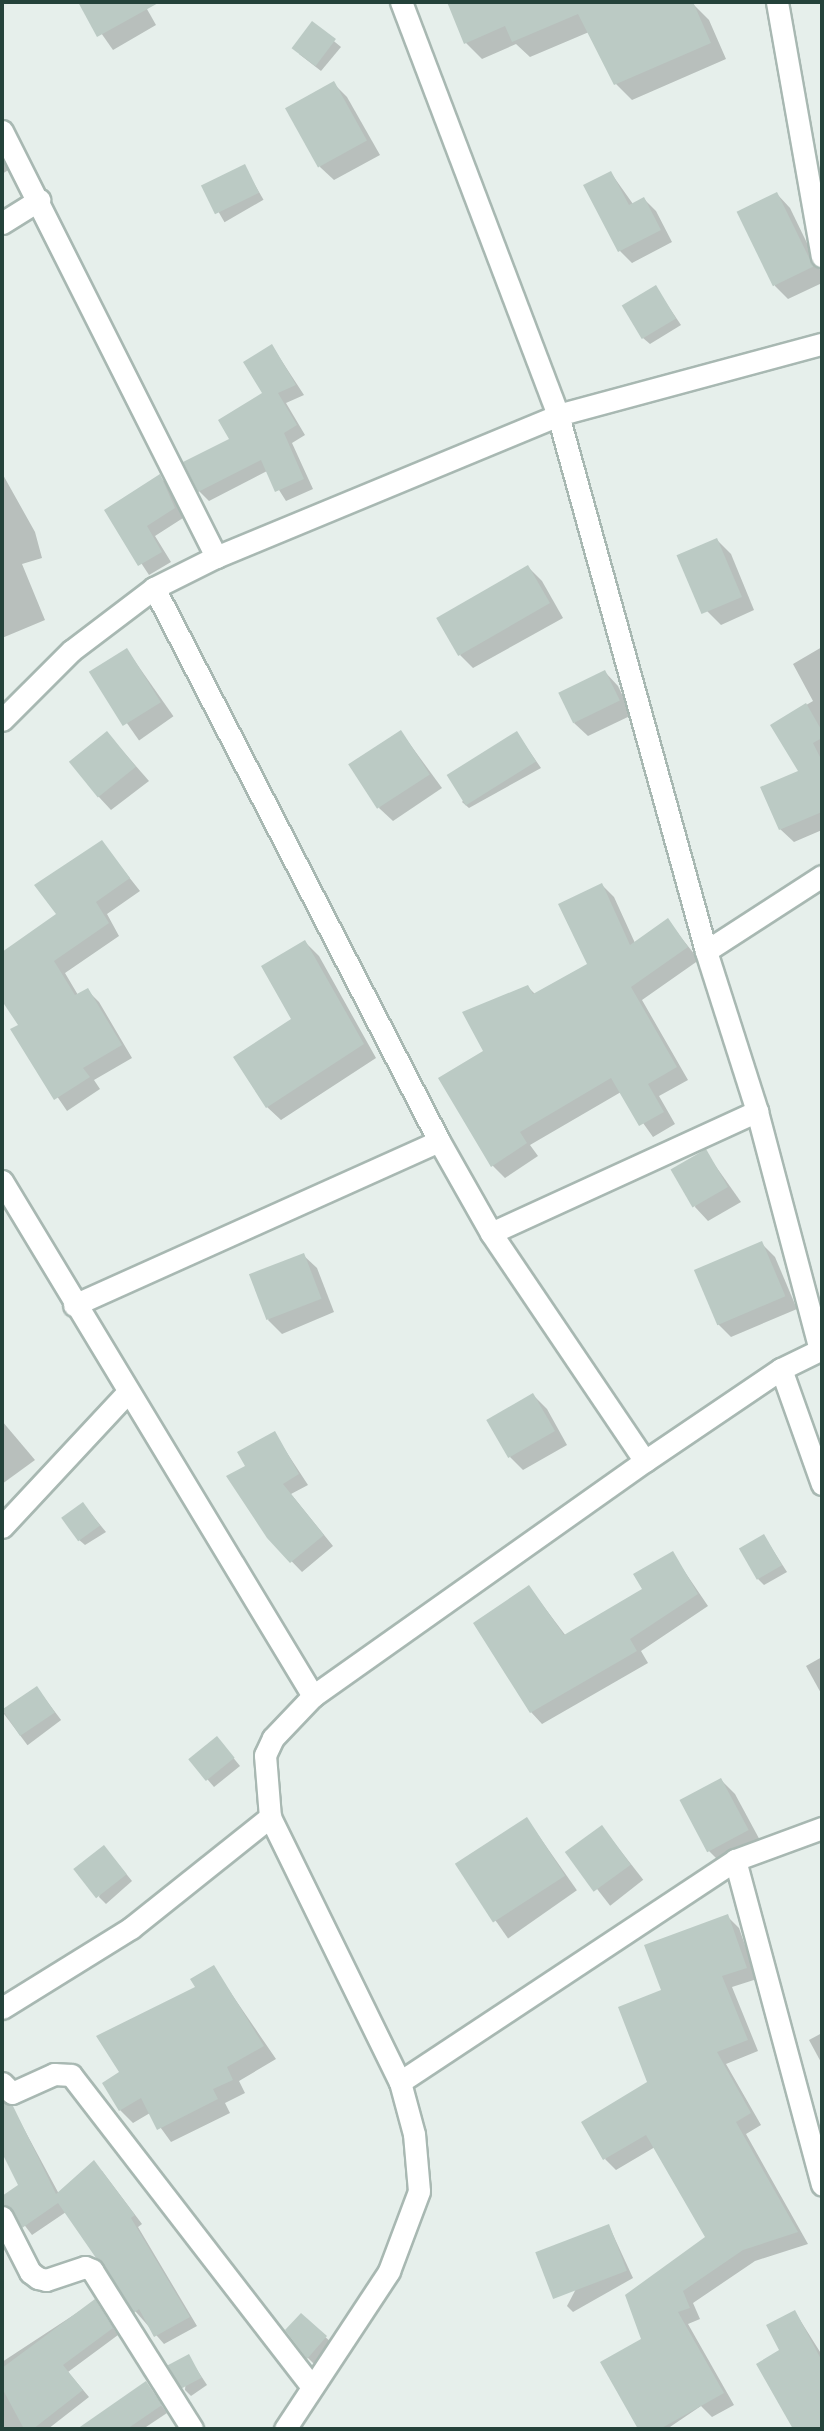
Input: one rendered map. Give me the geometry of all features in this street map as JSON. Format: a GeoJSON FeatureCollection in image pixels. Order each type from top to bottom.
{"type":"FeatureCollection","features":[{"type":"Feature","properties":{"kind":"street"},"geometry":{"type":"LineString","coordinates":[[285,2429],[389,2272],[419,2190],[414,2134],[400,2082],[270,1817],[265,1755],[273,1738],[313,1696],[645,1461],[781,1369],[821,1349],[757,1111],[706,951],[558,415],[401,2]]}},
{"type":"Feature","properties":{"kind":"street"},"geometry":{"type":"LineString","coordinates":[[777,2],[822,256]]}},
{"type":"Feature","properties":{"kind":"street"},"geometry":{"type":"LineString","coordinates":[[2,131],[216,557]]}},
{"type":"Feature","properties":{"kind":"street"},"geometry":{"type":"LineString","coordinates":[[2,223],[39,200]]}},
{"type":"Feature","properties":{"kind":"street"},"geometry":{"type":"LineString","coordinates":[[2,720],[71,651],[154,588],[216,557],[558,415],[822,344]]}},
{"type":"Feature","properties":{"kind":"street"},"geometry":{"type":"LineString","coordinates":[[154,588],[439,1141],[491,1233],[645,1461]]}},
{"type":"Feature","properties":{"kind":"street"},"geometry":{"type":"LineString","coordinates":[[706,951],[822,876]]}},
{"type":"Feature","properties":{"kind":"street"},"geometry":{"type":"LineString","coordinates":[[491,1233],[757,1111]]}},
{"type":"Feature","properties":{"kind":"street"},"geometry":{"type":"LineString","coordinates":[[74,1305],[439,1141]]}},
{"type":"Feature","properties":{"kind":"street"},"geometry":{"type":"LineString","coordinates":[[2,1181],[127,1393],[313,1696]]}},
{"type":"Feature","properties":{"kind":"street"},"geometry":{"type":"LineString","coordinates":[[781,1369],[822,1484]]}},
{"type":"Feature","properties":{"kind":"street"},"geometry":{"type":"LineString","coordinates":[[2,1527],[127,1393]]}},
{"type":"Feature","properties":{"kind":"street"},"geometry":{"type":"LineString","coordinates":[[2,2008],[131,1928],[270,1817]]}},
{"type":"Feature","properties":{"kind":"street"},"geometry":{"type":"LineString","coordinates":[[400,2082],[735,1860],[822,1828]]}},
{"type":"Feature","properties":{"kind":"street"},"geometry":{"type":"LineString","coordinates":[[735,1860],[822,2185]]}},
{"type":"Feature","properties":{"kind":"street"},"geometry":{"type":"LineString","coordinates":[[2,2083],[12,2093],[54,2074],[71,2075],[312,2387]]}},
{"type":"Feature","properties":{"kind":"street"},"geometry":{"type":"LineString","coordinates":[[2,2217],[30,2272],[38,2278],[46,2280],[85,2267],[92,2270],[192,2429]]}},
{"type":"Feature","properties":{"kind":"building"},"geometry":{"type":"Polygon","coordinates":[[[78,2],[160,2],[97,37],[78,2]]]}},
{"type":"Feature","properties":{"kind":"building"},"geometry":{"type":"Polygon","coordinates":[[[447,2],[693,2],[711,43],[614,85],[578,14],[512,42],[505,26],[464,44],[447,2]]]}},
{"type":"Feature","properties":{"kind":"building"},"geometry":{"type":"Polygon","coordinates":[[[312,21],[336,39],[315,66],[292,48],[312,21]]]}},
{"type":"Feature","properties":{"kind":"building"},"geometry":{"type":"Polygon","coordinates":[[[334,81],[367,140],[318,168],[285,108],[334,81]]]}},
{"type":"Feature","properties":{"kind":"building"},"geometry":{"type":"Polygon","coordinates":[[[245,164],[259,193],[215,214],[201,185],[245,164]]]}},
{"type":"Feature","properties":{"kind":"building"},"geometry":{"type":"Polygon","coordinates":[[[611,171],[629,205],[644,197],[661,230],[618,252],[583,185],[611,171]]]}},
{"type":"Feature","properties":{"kind":"building"},"geometry":{"type":"Polygon","coordinates":[[[777,192],[813,267],[773,286],[737,212],[777,192]]]}},
{"type":"Feature","properties":{"kind":"building"},"geometry":{"type":"Polygon","coordinates":[[[656,285],[676,318],[642,339],[622,306],[656,285]]]}},
{"type":"Feature","properties":{"kind":"building"},"geometry":{"type":"Polygon","coordinates":[[[272,344],[296,385],[278,393],[297,425],[284,433],[304,479],[275,492],[261,460],[198,492],[183,462],[229,439],[218,420],[262,393],[243,362],[272,344]]]}},
{"type":"Feature","properties":{"kind":"building"},"geometry":{"type":"Polygon","coordinates":[[[160,474],[175,508],[147,526],[162,552],[138,566],[104,510],[160,474]]]}},
{"type":"Feature","properties":{"kind":"building"},"geometry":{"type":"Polygon","coordinates":[[[717,538],[742,597],[702,614],[676,555],[717,538]]]}},
{"type":"Feature","properties":{"kind":"building"},"geometry":{"type":"Polygon","coordinates":[[[528,565],[550,603],[458,656],[436,618],[528,565]]]}},
{"type":"Feature","properties":{"kind":"building"},"geometry":{"type":"Polygon","coordinates":[[[127,648],[161,702],[123,726],[89,672],[127,648]]]}},
{"type":"Feature","properties":{"kind":"building"},"geometry":{"type":"Polygon","coordinates":[[[605,670],[620,701],[573,723],[558,693],[605,670]]]}},
{"type":"Feature","properties":{"kind":"building"},"geometry":{"type":"Polygon","coordinates":[[[806,703],[822,731],[822,738],[813,743],[822,761],[822,812],[779,830],[760,787],[798,771],[770,725],[806,703]]]}},
{"type":"Feature","properties":{"kind":"building"},"geometry":{"type":"Polygon","coordinates":[[[401,730],[430,774],[377,809],[348,764],[401,730]]]}},
{"type":"Feature","properties":{"kind":"building"},"geometry":{"type":"Polygon","coordinates":[[[107,731],[136,767],[98,798],[69,762],[107,731]]]}},
{"type":"Feature","properties":{"kind":"building"},"geometry":{"type":"Polygon","coordinates":[[[517,731],[536,762],[466,806],[447,775],[517,731]]]}},
{"type":"Feature","properties":{"kind":"building"},"geometry":{"type":"Polygon","coordinates":[[[102,840],[130,878],[96,902],[109,923],[54,961],[75,995],[88,988],[122,1045],[83,1068],[90,1077],[54,1100],[10,1029],[18,1025],[2,1001],[2,952],[56,914],[34,885],[102,840]]]}},
{"type":"Feature","properties":{"kind":"building"},"geometry":{"type":"Polygon","coordinates":[[[602,883],[630,945],[668,918],[688,947],[631,987],[677,1067],[648,1084],[664,1112],[639,1126],[611,1078],[520,1132],[527,1143],[491,1167],[438,1078],[483,1051],[462,1012],[528,985],[533,994],[587,964],[558,904],[602,883]]]}},
{"type":"Feature","properties":{"kind":"building"},"geometry":{"type":"Polygon","coordinates":[[[305,940],[364,1044],[266,1108],[233,1057],[291,1019],[261,966],[305,940]]]}},
{"type":"Feature","properties":{"kind":"building"},"geometry":{"type":"Polygon","coordinates":[[[706,1149],[728,1187],[692,1208],[670,1170],[706,1149]]]}},
{"type":"Feature","properties":{"kind":"building"},"geometry":{"type":"Polygon","coordinates":[[[762,1241],[785,1296],[717,1325],[694,1270],[762,1241]]]}},
{"type":"Feature","properties":{"kind":"building"},"geometry":{"type":"Polygon","coordinates":[[[304,1253],[322,1299],[266,1320],[249,1274],[304,1253]]]}},
{"type":"Feature","properties":{"kind":"building"},"geometry":{"type":"Polygon","coordinates":[[[533,1393],[555,1431],[508,1458],[486,1420],[533,1393]]]}},
{"type":"Feature","properties":{"kind":"building"},"geometry":{"type":"Polygon","coordinates":[[[275,1431],[299,1474],[283,1484],[324,1535],[290,1563],[267,1538],[226,1476],[245,1466],[237,1452],[275,1431]]]}},
{"type":"Feature","properties":{"kind":"building"},"geometry":{"type":"Polygon","coordinates":[[[83,1502],[100,1525],[78,1541],[61,1518],[83,1502]]]}},
{"type":"Feature","properties":{"kind":"building"},"geometry":{"type":"Polygon","coordinates":[[[764,1534],[782,1565],[757,1580],[739,1548],[764,1534]]]}},
{"type":"Feature","properties":{"kind":"building"},"geometry":{"type":"Polygon","coordinates":[[[673,1551],[698,1594],[630,1639],[637,1651],[530,1713],[473,1623],[529,1585],[564,1635],[642,1589],[633,1574],[673,1551]]]}},
{"type":"Feature","properties":{"kind":"building"},"geometry":{"type":"Polygon","coordinates":[[[37,1686],[55,1713],[20,1736],[2,1709],[37,1686]]]}},
{"type":"Feature","properties":{"kind":"building"},"geometry":{"type":"Polygon","coordinates":[[[217,1736],[235,1758],[206,1781],[188,1759],[217,1736]]]}},
{"type":"Feature","properties":{"kind":"building"},"geometry":{"type":"Polygon","coordinates":[[[721,1778],[749,1830],[707,1852],[680,1800],[721,1778]]]}},
{"type":"Feature","properties":{"kind":"building"},"geometry":{"type":"Polygon","coordinates":[[[527,1817],[565,1876],[493,1923],[455,1864],[527,1817]]]}},
{"type":"Feature","properties":{"kind":"building"},"geometry":{"type":"Polygon","coordinates":[[[602,1825],[631,1865],[594,1892],[565,1852],[602,1825]]]}},
{"type":"Feature","properties":{"kind":"building"},"geometry":{"type":"Polygon","coordinates":[[[104,1845],[127,1874],[96,1898],[73,1869],[104,1845]]]}},
{"type":"Feature","properties":{"kind":"building"},"geometry":{"type":"Polygon","coordinates":[[[728,1914],[747,1968],[722,1976],[748,2040],[717,2052],[751,2113],[736,2122],[798,2232],[743,2250],[683,2291],[690,2308],[678,2312],[724,2393],[660,2429],[638,2429],[600,2362],[641,2339],[625,2295],[705,2237],[646,2135],[603,2160],[581,2122],[647,2082],[618,2007],[661,1990],[644,1945],[728,1914]]]}},
{"type":"Feature","properties":{"kind":"building"},"geometry":{"type":"Polygon","coordinates":[[[214,1965],[264,2046],[227,2067],[233,2080],[213,2089],[218,2099],[157,2130],[141,2098],[119,2111],[102,2083],[119,2072],[96,2036],[195,1987],[190,1979],[214,1965]]]}},
{"type":"Feature","properties":{"kind":"building"},"geometry":{"type":"Polygon","coordinates":[[[2,2101],[13,2106],[56,2194],[94,2160],[135,2215],[131,2218],[190,2317],[154,2337],[139,2309],[134,2313],[58,2203],[22,2228],[13,2210],[2,2204],[2,2196],[18,2185],[2,2153],[2,2101]]]}},
{"type":"Feature","properties":{"kind":"building"},"geometry":{"type":"Polygon","coordinates":[[[609,2224],[627,2271],[553,2299],[535,2252],[609,2224]]]}},
{"type":"Feature","properties":{"kind":"building"},"geometry":{"type":"Polygon","coordinates":[[[95,2299],[113,2328],[63,2365],[83,2390],[33,2429],[24,2429],[2,2388],[2,2368],[95,2299]]]}},
{"type":"Feature","properties":{"kind":"building"},"geometry":{"type":"Polygon","coordinates":[[[795,2310],[822,2361],[822,2429],[793,2429],[756,2364],[779,2350],[766,2325],[795,2310]]]}},
{"type":"Feature","properties":{"kind":"building"},"geometry":{"type":"Polygon","coordinates":[[[301,2313],[327,2336],[307,2359],[285,2330],[301,2313]]]}},
{"type":"Feature","properties":{"kind":"building"},"geometry":{"type":"Polygon","coordinates":[[[189,2354],[202,2378],[180,2389],[168,2365],[189,2354]]]}},
{"type":"Feature","properties":{"kind":"building"},"geometry":{"type":"Polygon","coordinates":[[[146,2381],[162,2405],[127,2429],[77,2429],[146,2381]]]}}]}
